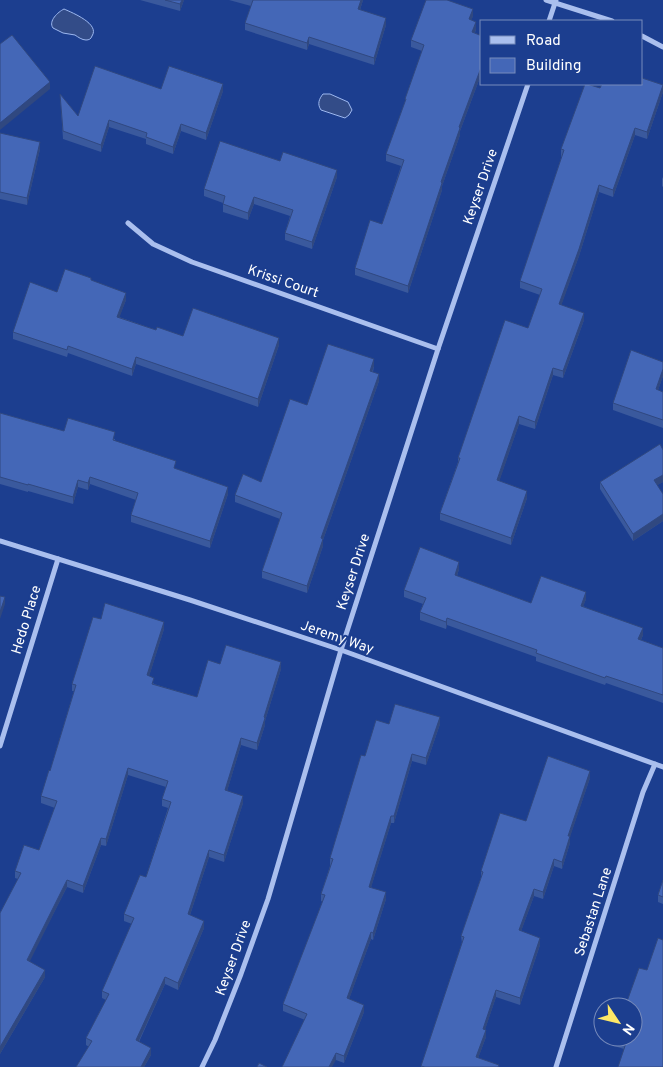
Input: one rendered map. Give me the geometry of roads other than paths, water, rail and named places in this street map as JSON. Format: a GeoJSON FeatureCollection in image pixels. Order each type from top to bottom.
{"type":"FeatureCollection","features":[{"type":"Feature","properties":{"kind":"street"},"geometry":{"type":"LineString","coordinates":[[546,0],[609,20]]}},
{"type":"Feature","properties":{"kind":"street"},"geometry":{"type":"LineString","coordinates":[[549,20],[556,2]]}},
{"type":"Feature","properties":{"kind":"street"},"geometry":{"type":"LineString","coordinates":[[643,37],[663,47]]}},
{"type":"Feature","properties":{"kind":"street","name":"Keyser Drive"},"geometry":{"type":"LineString","coordinates":[[202,1067],[238,982],[268,899],[341,650],[438,349],[528,85]]}},
{"type":"Feature","properties":{"kind":"street","name":"Krissi Court"},"geometry":{"type":"LineString","coordinates":[[128,223],[153,244],[192,262],[438,349]]}},
{"type":"Feature","properties":{"kind":"street","name":"Jeremy Way"},"geometry":{"type":"LineString","coordinates":[[0,541],[341,650],[663,766]]}},
{"type":"Feature","properties":{"kind":"street","name":"Hedo Place"},"geometry":{"type":"LineString","coordinates":[[0,746],[58,559]]}},
{"type":"Feature","properties":{"kind":"street","name":"Sebastan Lane"},"geometry":{"type":"LineString","coordinates":[[556,1067],[643,792],[655,764]]}},
{"type":"Feature","properties":{"kind":"water"},"geometry":{"type":"Polygon","coordinates":[[[64,9],[89,23],[93,32],[90,39],[83,40],[75,35],[63,33],[53,28],[53,20],[64,9]]]}},
{"type":"Feature","properties":{"kind":"water"},"geometry":{"type":"Polygon","coordinates":[[[323,94],[330,94],[348,102],[352,110],[349,115],[345,118],[321,110],[319,102],[323,94]]]}}]}
